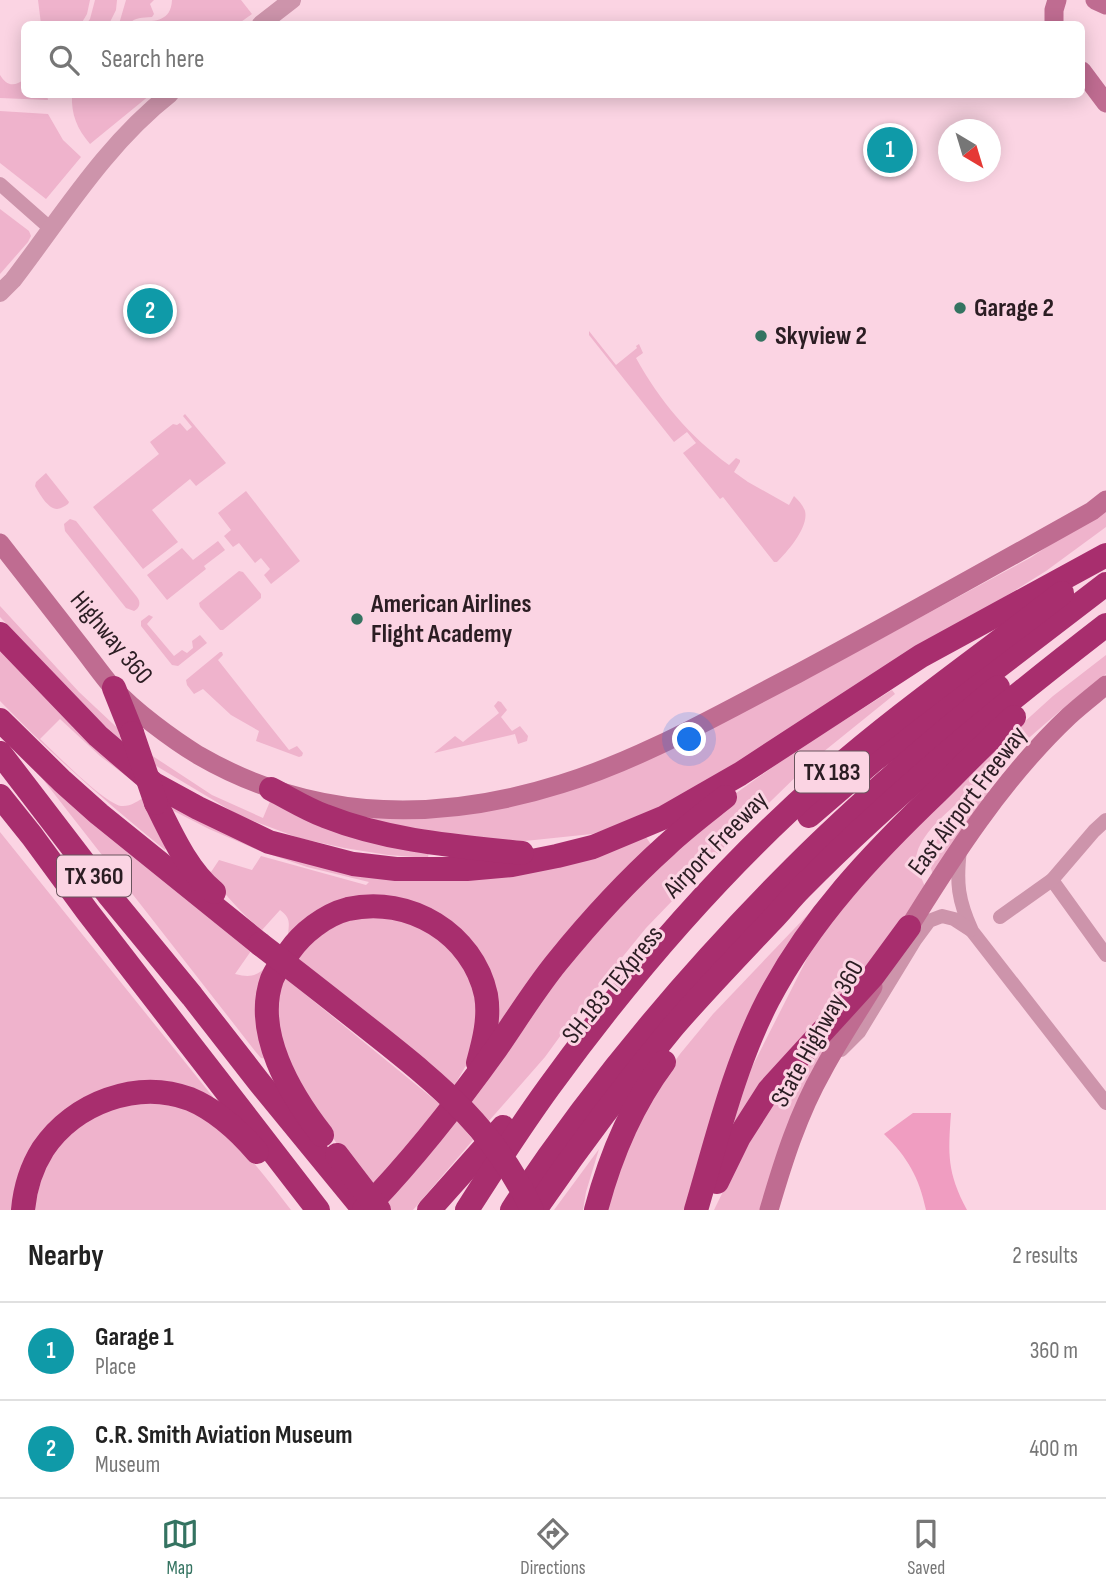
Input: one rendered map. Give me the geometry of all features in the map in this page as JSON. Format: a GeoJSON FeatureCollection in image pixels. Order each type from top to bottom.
{"type":"FeatureCollection","features":[{"type":"Feature","properties":{"kind":"highway"},"geometry":{"type":"LineString","coordinates":[[0,634],[98,736],[154,784],[198,808],[269,842],[354,864],[396,869],[467,869],[512,865],[557,856],[593,846],[665,817],[740,774],[921,656],[1106,557]]}},
{"type":"Feature","properties":{"kind":"highway","name":"Airport Freeway"},"geometry":{"type":"LineString","coordinates":[[467,1210],[550,1086],[596,1025],[657,951],[722,880],[822,781],[872,738],[1106,557]]}},
{"type":"Feature","properties":{"kind":"highway","name":"SH 183 TEXpress"},"geometry":{"type":"LineString","coordinates":[[486,1210],[550,1114],[601,1045],[711,914],[787,836],[874,760],[1106,584]]}},
{"type":"Feature","properties":{"kind":"highway","name":"SH 183 TEXpress"},"geometry":{"type":"LineString","coordinates":[[512,1210],[580,1112],[631,1048],[718,946],[789,873],[925,748],[1026,663],[1106,602]]}},
{"type":"Feature","properties":{"kind":"highway","name":"TX 183"},"geometry":{"type":"LineString","coordinates":[[533,1210],[673,1028],[781,910],[829,861],[923,774],[1036,679],[1106,625]]}},
{"type":"Feature","properties":{"kind":"highway"},"geometry":{"type":"LineString","coordinates":[[696,1210],[731,1089],[746,1048],[768,1000],[813,928],[864,864],[903,823],[1012,719],[1106,640]]}},
{"type":"Feature","properties":{"kind":"highway"},"geometry":{"type":"LineString","coordinates":[[114,688],[156,803],[194,870],[223,900],[235,923]]}},
{"type":"Feature","properties":{"kind":"highway"},"geometry":{"type":"LineString","coordinates":[[0,720],[99,814],[457,1102],[494,1145],[533,1210]]}},
{"type":"Feature","properties":{"kind":"highway"},"geometry":{"type":"LineString","coordinates":[[364,1210],[418,1152],[556,963],[625,885],[668,844],[801,735]]}},
{"type":"Feature","properties":{"kind":"highway","name":"TX 360"},"geometry":{"type":"LineString","coordinates":[[0,753],[108,894],[332,1160],[364,1210]]}},
{"type":"Feature","properties":{"kind":"highway"},"geometry":{"type":"LineString","coordinates":[[271,789],[322,815],[395,837],[557,856]]}},
{"type":"Feature","properties":{"kind":"highway","name":"TX 360"},"geometry":{"type":"LineString","coordinates":[[0,796],[298,1196],[318,1210]]}},
{"type":"Feature","properties":{"kind":"highway"},"geometry":{"type":"LineString","coordinates":[[379,1210],[332,1160],[278,1065],[270,1038],[269,999],[272,979],[296,942],[328,918],[346,909],[367,906],[409,911],[448,932],[470,957],[480,975],[486,996],[485,1040],[468,1087]]}},
{"type":"Feature","properties":{"kind":"highway"},"geometry":{"type":"LineString","coordinates":[[596,1210],[610,1163],[640,1097],[686,1033],[767,946],[781,910]]}},
{"type":"Feature","properties":{"kind":"highway"},"geometry":{"type":"LineString","coordinates":[[706,1210],[725,1164],[756,1108],[783,1074],[873,976],[909,927]]}},
{"type":"Feature","properties":{"kind":"highway"},"geometry":{"type":"LineString","coordinates":[[429,1210],[596,1025]]}},
{"type":"Feature","properties":{"kind":"highway"},"geometry":{"type":"LineString","coordinates":[[23,1210],[28,1180],[34,1165],[61,1128],[101,1102],[121,1094],[139,1091],[173,1095],[205,1107],[237,1131],[298,1196]]}},
{"type":"Feature","properties":{"kind":"main road"},"geometry":{"type":"LineString","coordinates":[[1054,21],[1058,0]]}},
{"type":"Feature","properties":{"kind":"main road"},"geometry":{"type":"LineString","coordinates":[[1095,0],[1106,5]]}},
{"type":"Feature","properties":{"kind":"main road"},"geometry":{"type":"LineString","coordinates":[[1085,75],[1106,103]]}},
{"type":"Feature","properties":{"kind":"main road"},"geometry":{"type":"LineString","coordinates":[[271,789],[327,803],[374,810],[418,811],[515,796],[561,784],[644,751],[720,714],[1016,554],[1092,511],[1106,500]]}},
{"type":"Feature","properties":{"kind":"main road","name":"Highway 360"},"geometry":{"type":"LineString","coordinates":[[0,543],[114,688],[149,719],[198,755],[271,789]]}},
{"type":"Feature","properties":{"kind":"main road","name":"East Airport Freeway"},"geometry":{"type":"LineString","coordinates":[[909,927],[1000,793],[1069,716],[1106,685]]}},
{"type":"Feature","properties":{"kind":"main road","name":"State Highway 360"},"geometry":{"type":"LineString","coordinates":[[769,1210],[786,1151],[804,1106],[822,1071],[909,927]]}},
{"type":"Feature","properties":{"kind":"street"},"geometry":{"type":"LineString","coordinates":[[265,21],[292,0]]}},
{"type":"Feature","properties":{"kind":"street"},"geometry":{"type":"LineString","coordinates":[[1103,0],[1106,5]]}},
{"type":"Feature","properties":{"kind":"street"},"geometry":{"type":"LineString","coordinates":[[0,293],[13,280],[105,159],[131,129],[165,98]]}},
{"type":"Feature","properties":{"kind":"street"},"geometry":{"type":"LineString","coordinates":[[0,184],[51,229]]}},
{"type":"Feature","properties":{"kind":"street"},"geometry":{"type":"LineString","coordinates":[[1000,917],[1052,880],[1106,820]]}},
{"type":"Feature","properties":{"kind":"street"},"geometry":{"type":"LineString","coordinates":[[961,848],[957,875],[960,898],[972,931],[1106,1103]]}},
{"type":"Feature","properties":{"kind":"street"},"geometry":{"type":"LineString","coordinates":[[1052,880],[1106,955]]}},
{"type":"Feature","properties":{"kind":"street"},"geometry":{"type":"LineString","coordinates":[[822,1071],[859,1032],[929,921],[942,916],[954,919],[972,931]]}},
{"type":"Feature","properties":{"kind":"shaded area"},"geometry":{"type":"Polygon","coordinates":[[[38,0],[90,0],[83,21],[41,21],[38,0]]]}},
{"type":"Feature","properties":{"kind":"shaded area"},"geometry":{"type":"Polygon","coordinates":[[[95,0],[117,0],[110,21],[88,21],[95,0]]]}},
{"type":"Feature","properties":{"kind":"shaded area"},"geometry":{"type":"Polygon","coordinates":[[[126,0],[154,0],[150,4],[154,14],[152,17],[120,21],[126,0]]]}},
{"type":"Feature","properties":{"kind":"shaded area"},"geometry":{"type":"Polygon","coordinates":[[[172,0],[241,0],[252,14],[242,21],[148,21],[166,16],[172,0]]]}},
{"type":"Feature","properties":{"kind":"shaded area"},"geometry":{"type":"Polygon","coordinates":[[[0,75],[10,84],[21,81],[21,98],[48,100],[0,98],[0,75]]]}},
{"type":"Feature","properties":{"kind":"shaded area"},"geometry":{"type":"Polygon","coordinates":[[[72,98],[146,98],[90,144],[76,121],[72,98]]]}},
{"type":"Feature","properties":{"kind":"shaded area"},"geometry":{"type":"Polygon","coordinates":[[[0,111],[48,114],[63,140],[81,157],[46,199],[0,163],[0,111]]]}},
{"type":"Feature","properties":{"kind":"shaded area"},"geometry":{"type":"Polygon","coordinates":[[[0,209],[29,231],[31,236],[0,274],[0,209]]]}},
{"type":"Feature","properties":{"kind":"shaded area"},"geometry":{"type":"Polygon","coordinates":[[[589,331],[616,365],[639,344],[643,353],[636,358],[665,403],[688,430],[729,465],[736,458],[740,460],[734,472],[748,482],[789,505],[794,496],[800,503],[805,511],[804,524],[792,545],[777,562],[774,562],[723,497],[720,499],[683,453],[696,443],[687,432],[674,442],[589,335],[589,331]]]}},
{"type":"Feature","properties":{"kind":"shaded area"},"geometry":{"type":"Polygon","coordinates":[[[185,414],[226,463],[196,486],[190,479],[152,510],[178,542],[143,569],[93,507],[159,454],[150,442],[173,424],[180,423],[187,431],[192,427],[183,416],[185,414]]]}},
{"type":"Feature","properties":{"kind":"shaded area"},"geometry":{"type":"Polygon","coordinates":[[[46,473],[69,502],[61,508],[50,506],[35,486],[46,473]]]}},
{"type":"Feature","properties":{"kind":"shaded area"},"geometry":{"type":"Polygon","coordinates":[[[246,491],[300,561],[271,584],[264,575],[270,569],[261,558],[255,563],[239,543],[233,547],[224,536],[231,530],[218,513],[246,491]]]}},
{"type":"Feature","properties":{"kind":"shaded area"},"geometry":{"type":"Polygon","coordinates":[[[1106,508],[1106,527],[1046,571],[684,797],[631,821],[592,834],[505,843],[434,838],[366,817],[493,808],[799,683],[1030,558],[1106,508]]]}},
{"type":"Feature","properties":{"kind":"shaded area"},"geometry":{"type":"Polygon","coordinates":[[[70,519],[76,521],[137,597],[139,605],[136,610],[126,608],[65,531],[64,524],[70,519]]]}},
{"type":"Feature","properties":{"kind":"shaded area"},"geometry":{"type":"Polygon","coordinates":[[[218,541],[225,550],[167,600],[147,575],[182,548],[193,560],[218,541]]]}},
{"type":"Feature","properties":{"kind":"shaded area"},"geometry":{"type":"Polygon","coordinates":[[[239,571],[243,572],[261,594],[261,598],[220,630],[199,603],[239,571]]]}},
{"type":"Feature","properties":{"kind":"shaded area"},"geometry":{"type":"Polygon","coordinates":[[[0,606],[79,692],[127,737],[129,747],[96,718],[0,617],[0,606]]]}},
{"type":"Feature","properties":{"kind":"shaded area"},"geometry":{"type":"Polygon","coordinates":[[[149,615],[153,617],[147,624],[174,656],[182,650],[187,653],[193,648],[192,641],[200,635],[207,643],[178,666],[172,665],[141,626],[141,621],[149,615]]]}},
{"type":"Feature","properties":{"kind":"shaded area"},"geometry":{"type":"Polygon","coordinates":[[[0,646],[143,789],[100,756],[60,719],[40,739],[113,803],[128,806],[146,796],[168,845],[165,850],[80,778],[0,701],[0,646]]]}},
{"type":"Feature","properties":{"kind":"shaded area"},"geometry":{"type":"Polygon","coordinates":[[[220,652],[223,655],[218,660],[289,750],[297,746],[303,753],[302,756],[256,741],[259,731],[231,715],[203,689],[194,694],[186,680],[220,652]]]}},
{"type":"Feature","properties":{"kind":"shaded area"},"geometry":{"type":"Polygon","coordinates":[[[1106,655],[1106,674],[1036,732],[925,836],[916,857],[926,889],[876,965],[751,1107],[727,1129],[750,1071],[821,931],[944,795],[1053,696],[1106,655]]]}},
{"type":"Feature","properties":{"kind":"shaded area"},"geometry":{"type":"Polygon","coordinates":[[[892,690],[895,694],[812,761],[646,928],[545,1057],[488,1122],[469,1100],[515,1030],[632,885],[732,796],[794,752],[892,690]]]}},
{"type":"Feature","properties":{"kind":"shaded area"},"geometry":{"type":"Polygon","coordinates":[[[498,701],[507,710],[501,717],[512,731],[520,726],[528,736],[527,741],[518,744],[515,734],[434,753],[455,736],[463,742],[499,713],[494,706],[498,701]]]}},
{"type":"Feature","properties":{"kind":"shaded area"},"geometry":{"type":"Polygon","coordinates":[[[20,750],[251,951],[235,974],[253,975],[268,965],[267,1059],[261,1058],[255,1051],[20,750]]]}},
{"type":"Feature","properties":{"kind":"shaded area"},"geometry":{"type":"Polygon","coordinates":[[[145,751],[212,795],[263,818],[271,799],[429,850],[428,858],[388,855],[299,838],[240,816],[148,761],[145,751]]]}},
{"type":"Feature","properties":{"kind":"shaded area"},"geometry":{"type":"Polygon","coordinates":[[[987,790],[990,794],[933,875],[929,859],[933,846],[955,820],[987,790]]]}},
{"type":"Feature","properties":{"kind":"shaded area"},"geometry":{"type":"Polygon","coordinates":[[[162,796],[385,874],[646,837],[652,846],[493,1038],[490,985],[407,903],[288,935],[288,918],[280,910],[262,930],[231,901],[205,867],[211,872],[219,860],[252,870],[261,856],[366,885],[369,882],[307,867],[260,851],[166,807],[162,796]]]}},
{"type":"Feature","properties":{"kind":"shaded area"},"geometry":{"type":"Polygon","coordinates":[[[0,832],[213,1097],[210,1101],[94,1097],[15,1210],[0,1210],[0,832]]]}},
{"type":"Feature","properties":{"kind":"shaded area"},"geometry":{"type":"Polygon","coordinates":[[[815,907],[687,1210],[605,1210],[646,1102],[713,1014],[815,907]]]}},
{"type":"Feature","properties":{"kind":"shaded area"},"geometry":{"type":"Polygon","coordinates":[[[383,915],[424,925],[470,971],[480,1009],[474,1052],[454,1086],[295,956],[303,947],[345,920],[383,915]]]}},
{"type":"Feature","properties":{"kind":"shaded area"},"geometry":{"type":"Polygon","coordinates":[[[284,977],[441,1105],[373,1189],[344,1154],[304,1096],[279,1040],[277,998],[284,977]]]}},
{"type":"Feature","properties":{"kind":"shaded area"},"geometry":{"type":"Polygon","coordinates":[[[826,1040],[831,1043],[762,1210],[714,1210],[753,1130],[778,1093],[826,1040]]]}},
{"type":"Feature","properties":{"kind":"shaded area"},"geometry":{"type":"Polygon","coordinates":[[[139,1102],[176,1105],[211,1123],[241,1149],[291,1210],[33,1210],[45,1167],[68,1134],[98,1113],[139,1102]]]}},
{"type":"Feature","properties":{"kind":"shaded area"},"geometry":{"type":"Polygon","coordinates":[[[913,1113],[951,1113],[950,1163],[967,1210],[926,1210],[911,1169],[900,1151],[884,1134],[913,1113]]]}},
{"type":"Feature","properties":{"kind":"shaded area"},"geometry":{"type":"Polygon","coordinates":[[[455,1118],[473,1140],[413,1210],[388,1210],[382,1202],[455,1118]]]}},
{"type":"Feature","properties":{"kind":"shaded area"},"geometry":{"type":"Polygon","coordinates":[[[599,1149],[583,1210],[554,1210],[599,1149]]]}},
{"type":"Feature","properties":{"kind":"place","name":"Garage 1"},"geometry":{"type":"Point","coordinates":[890,150]}},
{"type":"Feature","properties":{"kind":"place","name":"Garage 2"},"geometry":{"type":"Point","coordinates":[960,308]}},
{"type":"Feature","properties":{"kind":"place","name":"C.R. Smith Aviation Museum"},"geometry":{"type":"Point","coordinates":[150,311]}},
{"type":"Feature","properties":{"kind":"place","name":"Skyview 2"},"geometry":{"type":"Point","coordinates":[761,336]}},
{"type":"Feature","properties":{"kind":"place","name":"American Airlines Flight Academy"},"geometry":{"type":"Point","coordinates":[357,619]}}]}
